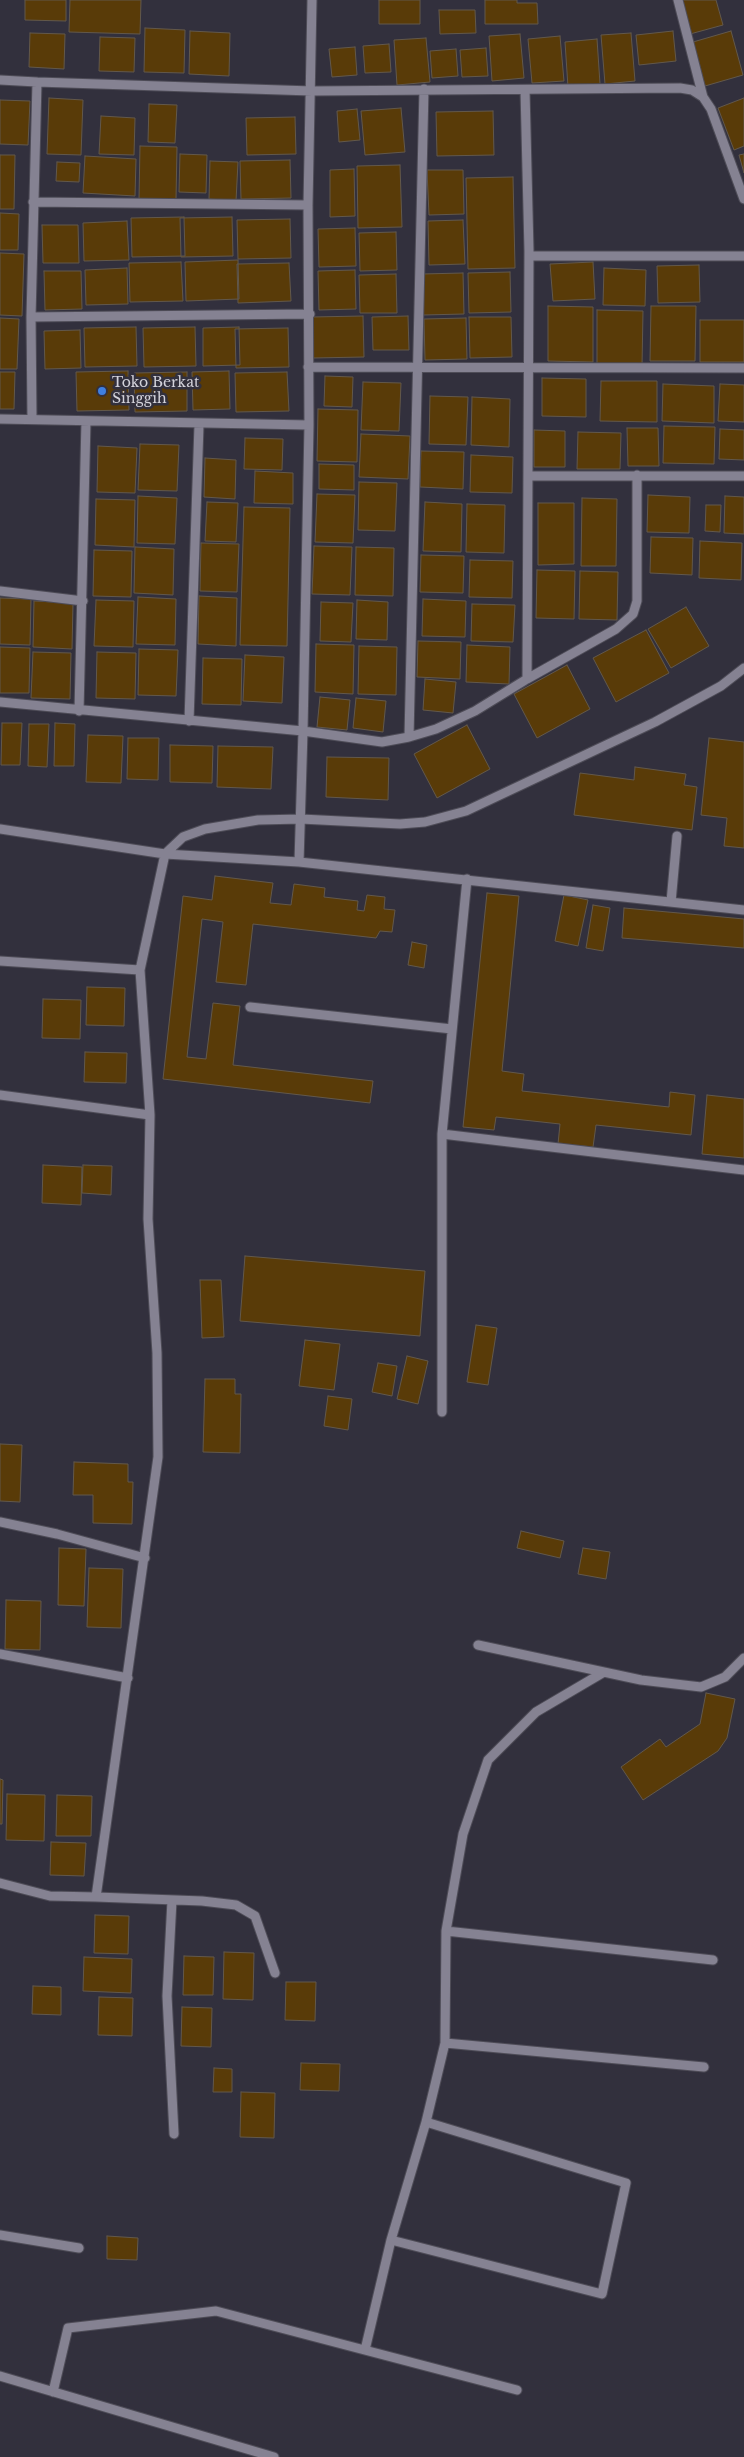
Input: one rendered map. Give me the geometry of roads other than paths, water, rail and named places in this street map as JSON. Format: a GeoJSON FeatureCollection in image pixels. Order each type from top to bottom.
{"type":"FeatureCollection","features":[{"type":"Feature","properties":{"kind":"street"},"geometry":{"type":"LineString","coordinates":[[299,862],[309,425],[308,367],[310,314],[308,205],[312,91],[312,0]]}},
{"type":"Feature","properties":{"kind":"street"},"geometry":{"type":"LineString","coordinates":[[678,0],[703,97],[718,125],[744,199]]}},
{"type":"Feature","properties":{"kind":"street"},"geometry":{"type":"LineString","coordinates":[[0,80],[312,91],[680,88],[692,90],[703,97]]}},
{"type":"Feature","properties":{"kind":"street"},"geometry":{"type":"LineString","coordinates":[[32,420],[31,317],[37,82]]}},
{"type":"Feature","properties":{"kind":"street"},"geometry":{"type":"LineString","coordinates":[[409,738],[424,89]]}},
{"type":"Feature","properties":{"kind":"street"},"geometry":{"type":"LineString","coordinates":[[525,90],[528,256],[527,679]]}},
{"type":"Feature","properties":{"kind":"street"},"geometry":{"type":"LineString","coordinates":[[34,202],[308,205]]}},
{"type":"Feature","properties":{"kind":"street"},"geometry":{"type":"LineString","coordinates":[[528,256],[744,256]]}},
{"type":"Feature","properties":{"kind":"street"},"geometry":{"type":"LineString","coordinates":[[31,317],[310,314]]}},
{"type":"Feature","properties":{"kind":"street"},"geometry":{"type":"LineString","coordinates":[[308,367],[744,368]]}},
{"type":"Feature","properties":{"kind":"street"},"geometry":{"type":"LineString","coordinates":[[0,419],[309,425]]}},
{"type":"Feature","properties":{"kind":"street"},"geometry":{"type":"LineString","coordinates":[[79,711],[84,601],[86,421]]}},
{"type":"Feature","properties":{"kind":"street"},"geometry":{"type":"LineString","coordinates":[[189,721],[199,424]]}},
{"type":"Feature","properties":{"kind":"street"},"geometry":{"type":"LineString","coordinates":[[0,702],[303,731],[382,742],[409,738],[436,729],[475,711],[527,679],[616,629],[633,614],[637,601],[637,475]]}},
{"type":"Feature","properties":{"kind":"street"},"geometry":{"type":"LineString","coordinates":[[528,476],[744,476]]}},
{"type":"Feature","properties":{"kind":"street"},"geometry":{"type":"LineString","coordinates":[[0,592],[84,601]]}},
{"type":"Feature","properties":{"kind":"street"},"geometry":{"type":"LineString","coordinates":[[96,1897],[158,1457],[157,1353],[148,1219],[150,1115],[140,970],[165,854],[183,837],[205,829],[258,820],[301,819],[400,824],[425,822],[466,811],[655,722],[721,686],[744,668]]}},
{"type":"Feature","properties":{"kind":"street"},"geometry":{"type":"LineString","coordinates":[[0,829],[165,854],[299,862],[744,910]]}},
{"type":"Feature","properties":{"kind":"street"},"geometry":{"type":"LineString","coordinates":[[671,902],[677,836]]}},
{"type":"Feature","properties":{"kind":"street"},"geometry":{"type":"LineString","coordinates":[[442,1412],[442,1134],[467,879]]}},
{"type":"Feature","properties":{"kind":"street"},"geometry":{"type":"LineString","coordinates":[[0,961],[140,970]]}},
{"type":"Feature","properties":{"kind":"street"},"geometry":{"type":"LineString","coordinates":[[250,1007],[452,1029]]}},
{"type":"Feature","properties":{"kind":"street"},"geometry":{"type":"LineString","coordinates":[[0,1095],[150,1115]]}},
{"type":"Feature","properties":{"kind":"street"},"geometry":{"type":"LineString","coordinates":[[442,1134],[744,1170]]}},
{"type":"Feature","properties":{"kind":"street"},"geometry":{"type":"LineString","coordinates":[[0,1522],[57,1534],[145,1558]]}},
{"type":"Feature","properties":{"kind":"street"},"geometry":{"type":"LineString","coordinates":[[478,1645],[642,1680],[701,1687],[725,1677],[744,1658]]}},
{"type":"Feature","properties":{"kind":"street"},"geometry":{"type":"LineString","coordinates":[[0,1654],[128,1678]]}},
{"type":"Feature","properties":{"kind":"street"},"geometry":{"type":"LineString","coordinates":[[365,2350],[391,2240],[426,2122],[445,2043],[446,1931],[463,1834],[488,1760],[536,1712],[604,1672]]}},
{"type":"Feature","properties":{"kind":"street"},"geometry":{"type":"LineString","coordinates":[[0,1884],[50,1896],[172,1900],[236,1905],[254,1916],[275,1973]]}},
{"type":"Feature","properties":{"kind":"street"},"geometry":{"type":"LineString","coordinates":[[172,1900],[167,1996],[174,2134]]}},
{"type":"Feature","properties":{"kind":"street"},"geometry":{"type":"LineString","coordinates":[[446,1931],[713,1960]]}},
{"type":"Feature","properties":{"kind":"street"},"geometry":{"type":"LineString","coordinates":[[445,2043],[704,2067]]}},
{"type":"Feature","properties":{"kind":"street"},"geometry":{"type":"LineString","coordinates":[[391,2240],[602,2294],[626,2183],[426,2122]]}},
{"type":"Feature","properties":{"kind":"street"},"geometry":{"type":"LineString","coordinates":[[0,2235],[79,2248]]}},
{"type":"Feature","properties":{"kind":"street"},"geometry":{"type":"LineString","coordinates":[[52,2392],[68,2328],[216,2311],[517,2390]]}},
{"type":"Feature","properties":{"kind":"street"},"geometry":{"type":"LineString","coordinates":[[0,2376],[274,2457]]}},
{"type":"Feature","properties":{"kind":"place","name":"Toko Berkat Singgih"},"geometry":{"type":"Point","coordinates":[102,391]}}]}
